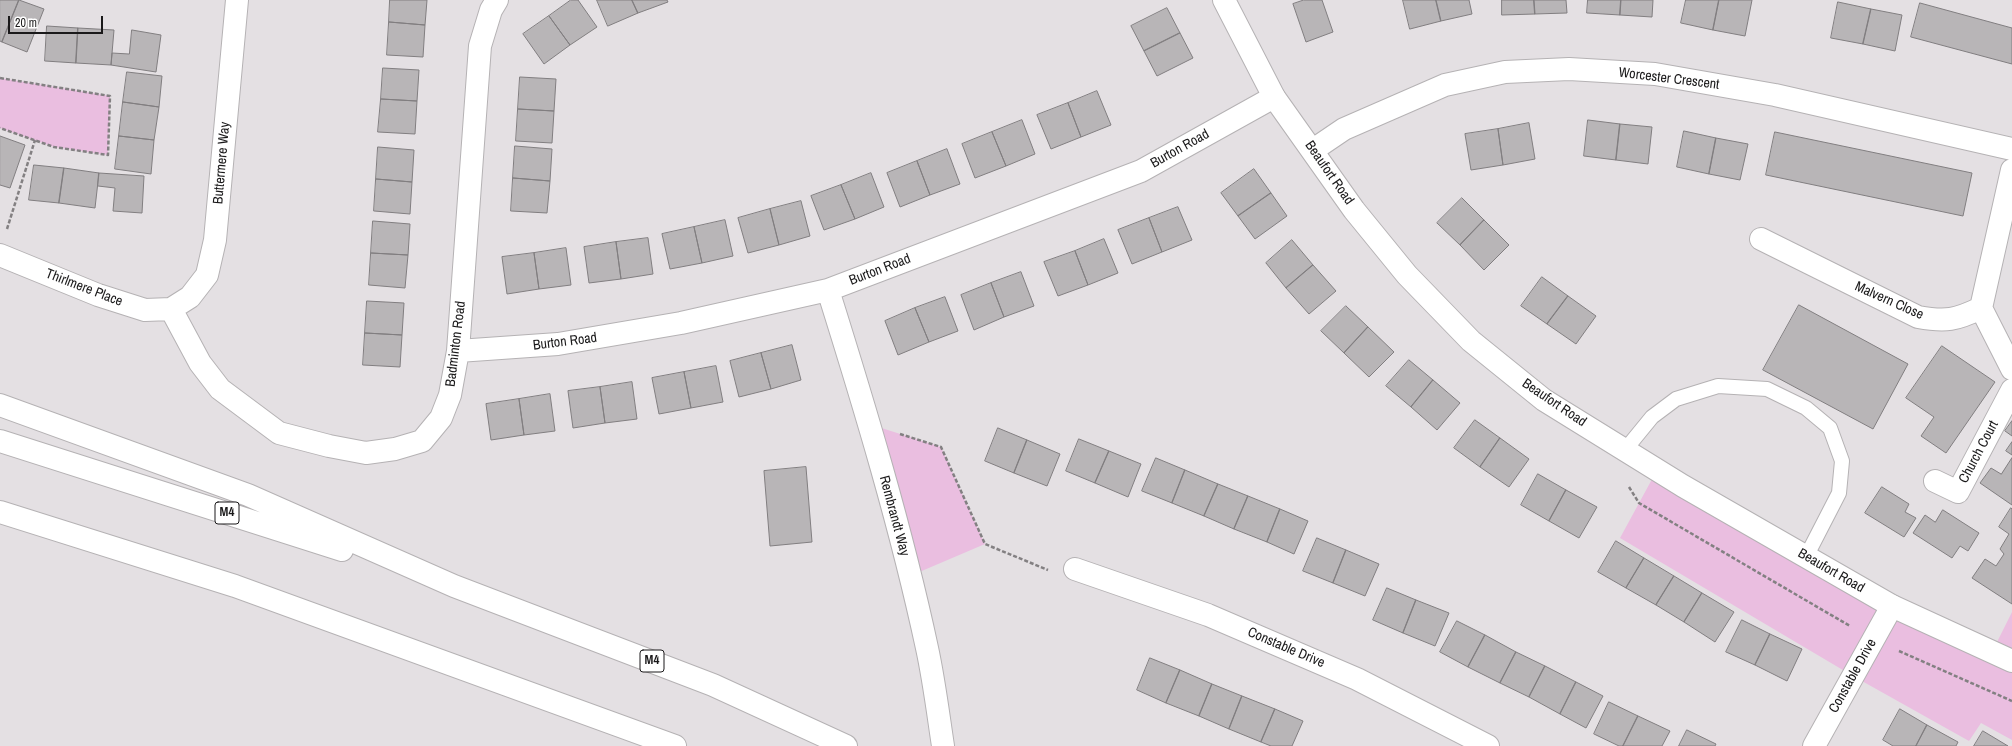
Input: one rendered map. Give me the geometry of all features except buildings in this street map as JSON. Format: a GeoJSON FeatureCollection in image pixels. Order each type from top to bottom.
{"type":"FeatureCollection","features":[{"type":"Feature","properties":{"kind":"main road","name":"Buttermere Way"},"geometry":{"type":"LineString","coordinates":[[171,309],[190,297],[207,275],[215,240],[237,0]]}},
{"type":"Feature","properties":{"kind":"main road","name":"Badminton Road"},"geometry":{"type":"LineString","coordinates":[[171,309],[200,363],[220,388],[279,433],[329,446],[366,453],[395,449],[422,441],[441,418],[450,395],[458,351],[480,46],[492,10],[497,0]]}},
{"type":"Feature","properties":{"kind":"main road","name":"Beaufort Road"},"geometry":{"type":"LineString","coordinates":[[1224,0],[1274,97],[1313,150],[1354,210],[1407,276],[1471,341],[1544,400],[1683,486],[1892,606],[2012,661]]}},
{"type":"Feature","properties":{"kind":"main road","name":"Worcester Crescent"},"geometry":{"type":"LineString","coordinates":[[1313,150],[1344,129],[1445,85],[1506,72],[1569,69],[1656,74],[1775,95],[2012,149]]}},
{"type":"Feature","properties":{"kind":"main road","name":"Burton Road"},"geometry":{"type":"LineString","coordinates":[[458,351],[558,344],[681,323],[828,290],[1141,171],[1274,97]]}},
{"type":"Feature","properties":{"kind":"main road"},"geometry":{"type":"LineString","coordinates":[[2012,170],[1981,308],[2012,369]]}},
{"type":"Feature","properties":{"kind":"main road","name":"Malvern Close"},"geometry":{"type":"LineString","coordinates":[[1760,239],[1918,317],[1940,321],[1962,317],[1981,308]]}},
{"type":"Feature","properties":{"kind":"main road","name":"Thirlmere Place"},"geometry":{"type":"LineString","coordinates":[[0,255],[98,295],[138,308],[145,310],[171,309]]}},
{"type":"Feature","properties":{"kind":"main road","name":"Rembrandt Way"},"geometry":{"type":"LineString","coordinates":[[828,290],[869,424],[928,648],[943,746]]}},
{"type":"Feature","properties":{"kind":"main road","name":"Church Court"},"geometry":{"type":"LineString","coordinates":[[1935,481],[1958,492],[2012,390]]}},
{"type":"Feature","properties":{"kind":"main road"},"geometry":{"type":"LineString","coordinates":[[0,405],[248,495],[454,586]]}},
{"type":"Feature","properties":{"kind":"main road","name":"M4"},"geometry":{"type":"LineString","coordinates":[[0,441],[454,586],[714,684],[846,746]]}},
{"type":"Feature","properties":{"kind":"main road"},"geometry":{"type":"LineString","coordinates":[[0,512],[235,586],[675,746]]}},
{"type":"Feature","properties":{"kind":"main road","name":"Constable Drive"},"geometry":{"type":"LineString","coordinates":[[1075,569],[1208,615],[1343,673],[1488,746]]}},
{"type":"Feature","properties":{"kind":"main road","name":"Constable Drive"},"geometry":{"type":"LineString","coordinates":[[1814,746],[1892,606]]}},
{"type":"Feature","properties":{"kind":"lane"},"geometry":{"type":"LineString","coordinates":[[1625,450],[1652,417],[1676,399],[1718,386],[1767,389],[1806,408],[1830,428],[1842,461],[1840,493],[1806,557]]}},
{"type":"Feature","properties":{"kind":"path"},"geometry":{"type":"LineString","coordinates":[[0,78],[110,96],[108,154],[54,147],[0,128]]}},
{"type":"Feature","properties":{"kind":"path"},"geometry":{"type":"LineString","coordinates":[[7,230],[34,140]]}},
{"type":"Feature","properties":{"kind":"path"},"geometry":{"type":"LineString","coordinates":[[869,424],[941,447],[985,544],[1058,575],[1075,569]]}},
{"type":"Feature","properties":{"kind":"path"},"geometry":{"type":"LineString","coordinates":[[1628,485],[1639,503],[1874,639],[2012,701]]}},
{"type":"Feature","properties":{"kind":"shaded area"},"geometry":{"type":"Polygon","coordinates":[[[0,78],[110,96],[108,155],[54,147],[0,128],[0,78]]]}},
{"type":"Feature","properties":{"kind":"shaded area"},"geometry":{"type":"Polygon","coordinates":[[[869,424],[941,447],[985,544],[910,576],[869,424]]]}},
{"type":"Feature","properties":{"kind":"shaded area"},"geometry":{"type":"Polygon","coordinates":[[[1657,470],[1992,652],[2012,612],[2012,740],[1981,723],[1969,741],[1853,676],[1620,538],[1657,470]]]}}]}
